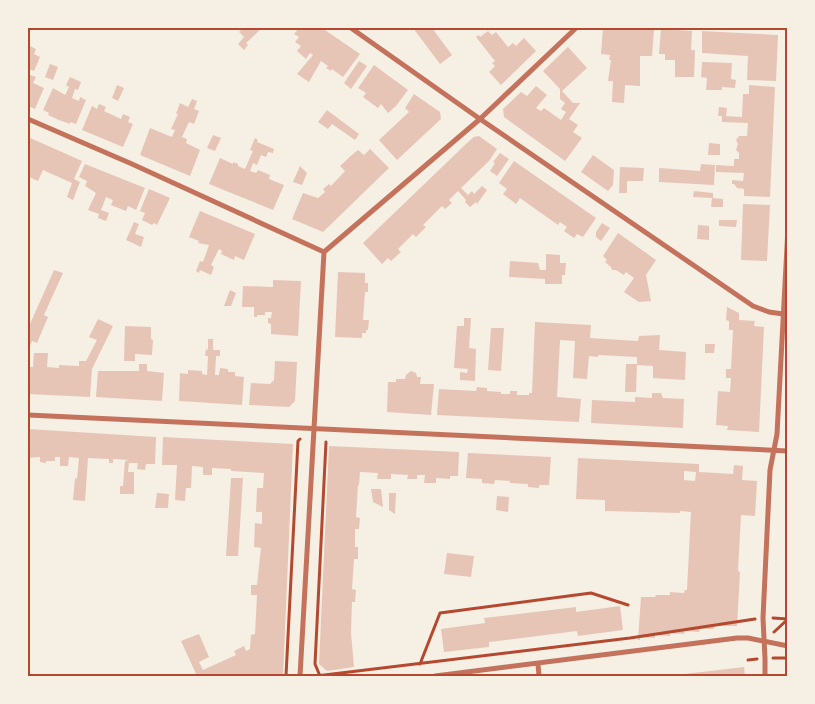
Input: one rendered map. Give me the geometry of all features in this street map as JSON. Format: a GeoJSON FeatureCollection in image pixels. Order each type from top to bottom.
{"type":"FeatureCollection","features":[{"type":"Feature","properties":{"kind":"street"},"geometry":{"type":"LineString","coordinates":[[351,28],[480,119],[754,306],[769,312],[783,314]]}},
{"type":"Feature","properties":{"kind":"street"},"geometry":{"type":"LineString","coordinates":[[300,676],[324,252],[480,119],[576,28]]}},
{"type":"Feature","properties":{"kind":"street"},"geometry":{"type":"LineString","coordinates":[[28,119],[132,164],[324,252]]}},
{"type":"Feature","properties":{"kind":"street"},"geometry":{"type":"LineString","coordinates":[[765,676],[763,618],[770,470],[777,434],[788,228]]}},
{"type":"Feature","properties":{"kind":"street"},"geometry":{"type":"LineString","coordinates":[[28,415],[788,451]]}},
{"type":"Feature","properties":{"kind":"street"},"geometry":{"type":"LineString","coordinates":[[435,676],[737,638],[788,646]]}},
{"type":"Feature","properties":{"kind":"street"},"geometry":{"type":"LineString","coordinates":[[538,664],[539,676]]}},
{"type":"Feature","properties":{"kind":"path"},"geometry":{"type":"LineString","coordinates":[[286,676],[298,441],[313,429]]}},
{"type":"Feature","properties":{"kind":"path"},"geometry":{"type":"LineString","coordinates":[[326,442],[315,664],[318,676],[630,638],[763,618]]}},
{"type":"Feature","properties":{"kind":"path"},"geometry":{"type":"LineString","coordinates":[[420,664],[440,613],[590,593],[628,605]]}},
{"type":"Feature","properties":{"kind":"path"},"geometry":{"type":"LineString","coordinates":[[787,619],[788,603]]}},
{"type":"Feature","properties":{"kind":"building"},"geometry":{"type":"Polygon","coordinates":[[[243,28],[261,29],[246,43],[248,45],[244,50],[238,44],[244,37],[239,32],[243,28]]]}},
{"type":"Feature","properties":{"kind":"building"},"geometry":{"type":"Polygon","coordinates":[[[299,28],[322,28],[360,54],[343,77],[332,69],[331,71],[326,68],[328,66],[321,61],[309,82],[297,74],[313,55],[310,53],[306,59],[297,51],[301,46],[295,42],[299,37],[294,34],[299,28]]]}},
{"type":"Feature","properties":{"kind":"building"},"geometry":{"type":"Polygon","coordinates":[[[413,28],[432,28],[452,55],[440,64],[413,28]]]}},
{"type":"Feature","properties":{"kind":"building"},"geometry":{"type":"Polygon","coordinates":[[[603,28],[654,29],[652,56],[640,56],[640,86],[625,85],[624,103],[612,102],[613,81],[608,81],[610,55],[601,54],[603,28]]]}},
{"type":"Feature","properties":{"kind":"building"},"geometry":{"type":"Polygon","coordinates":[[[661,29],[692,31],[691,50],[695,50],[694,77],[675,77],[675,60],[665,60],[665,54],[659,54],[661,29]]]}},
{"type":"Feature","properties":{"kind":"building"},"geometry":{"type":"Polygon","coordinates":[[[488,31],[492,35],[496,32],[508,47],[513,43],[516,46],[524,38],[536,51],[501,85],[489,72],[495,66],[492,63],[495,61],[476,37],[479,35],[480,37],[488,31]]]}},
{"type":"Feature","properties":{"kind":"building"},"geometry":{"type":"Polygon","coordinates":[[[702,31],[778,35],[776,81],[747,80],[748,56],[702,53],[702,31]]]}},
{"type":"Feature","properties":{"kind":"building"},"geometry":{"type":"Polygon","coordinates":[[[28,45],[36,49],[34,54],[40,57],[34,71],[28,69],[28,45]]]}},
{"type":"Feature","properties":{"kind":"building"},"geometry":{"type":"Polygon","coordinates":[[[568,47],[587,68],[562,91],[573,103],[580,103],[569,119],[578,125],[573,132],[582,138],[565,161],[504,117],[503,109],[521,92],[527,96],[536,86],[547,95],[536,108],[541,111],[544,108],[561,120],[566,112],[561,109],[565,103],[560,99],[560,89],[543,71],[568,47]]]}},
{"type":"Feature","properties":{"kind":"building"},"geometry":{"type":"Polygon","coordinates":[[[359,61],[367,66],[351,89],[344,83],[359,61]]]}},
{"type":"Feature","properties":{"kind":"building"},"geometry":{"type":"Polygon","coordinates":[[[702,62],[732,63],[731,79],[736,80],[735,88],[722,87],[722,90],[706,90],[707,78],[701,77],[702,62]]]}},
{"type":"Feature","properties":{"kind":"building"},"geometry":{"type":"Polygon","coordinates":[[[50,64],[58,67],[53,80],[45,77],[50,64]]]}},
{"type":"Feature","properties":{"kind":"building"},"geometry":{"type":"Polygon","coordinates":[[[374,65],[408,90],[388,113],[381,104],[378,108],[363,97],[366,93],[358,88],[374,65]]]}},
{"type":"Feature","properties":{"kind":"building"},"geometry":{"type":"Polygon","coordinates":[[[28,74],[36,77],[33,83],[44,88],[35,109],[28,106],[28,74]]]}},
{"type":"Feature","properties":{"kind":"building"},"geometry":{"type":"Polygon","coordinates":[[[70,77],[81,82],[78,90],[75,89],[72,98],[79,101],[80,97],[86,100],[76,124],[59,120],[48,115],[49,113],[43,110],[53,88],[65,95],[69,87],[66,85],[70,77]]]}},
{"type":"Feature","properties":{"kind":"building"},"geometry":{"type":"Polygon","coordinates":[[[117,85],[124,88],[118,101],[112,98],[117,85]]]}},
{"type":"Feature","properties":{"kind":"building"},"geometry":{"type":"Polygon","coordinates":[[[749,85],[775,87],[770,197],[744,196],[744,189],[737,188],[732,184],[732,180],[743,181],[744,173],[716,172],[716,165],[734,166],[734,159],[739,159],[739,153],[736,150],[738,144],[736,140],[739,136],[747,136],[748,123],[722,122],[722,116],[718,116],[719,107],[727,108],[726,116],[742,117],[743,94],[749,94],[749,85]]]}},
{"type":"Feature","properties":{"kind":"building"},"geometry":{"type":"Polygon","coordinates":[[[414,94],[440,112],[441,119],[397,160],[379,140],[409,112],[405,108],[414,94]]]}},
{"type":"Feature","properties":{"kind":"building"},"geometry":{"type":"Polygon","coordinates":[[[192,99],[197,101],[194,109],[199,111],[194,124],[189,122],[182,137],[187,139],[186,143],[200,150],[190,176],[140,155],[150,128],[172,137],[175,130],[171,129],[178,114],[176,114],[180,103],[188,107],[192,99]]]}},
{"type":"Feature","properties":{"kind":"building"},"geometry":{"type":"Polygon","coordinates":[[[99,104],[106,107],[104,111],[121,119],[123,114],[130,117],[128,122],[133,124],[123,147],[82,130],[92,106],[97,109],[99,104]]]}},
{"type":"Feature","properties":{"kind":"building"},"geometry":{"type":"Polygon","coordinates":[[[327,110],[359,134],[355,140],[332,124],[328,129],[318,122],[327,110]]]}},
{"type":"Feature","properties":{"kind":"building"},"geometry":{"type":"Polygon","coordinates":[[[213,135],[221,138],[215,151],[207,148],[213,135]]]}},
{"type":"Feature","properties":{"kind":"building"},"geometry":{"type":"Polygon","coordinates":[[[479,136],[497,149],[489,161],[461,188],[468,195],[472,191],[474,194],[482,186],[487,190],[477,204],[476,202],[470,207],[458,191],[449,200],[452,203],[445,209],[442,206],[423,225],[426,227],[416,237],[413,234],[398,249],[401,252],[391,261],[388,258],[382,264],[363,243],[467,143],[474,137],[479,136]]]}},
{"type":"Feature","properties":{"kind":"building"},"geometry":{"type":"Polygon","coordinates":[[[28,137],[82,161],[74,179],[80,182],[73,200],[67,197],[72,183],[43,170],[38,181],[29,177],[28,137]]]}},
{"type":"Feature","properties":{"kind":"building"},"geometry":{"type":"Polygon","coordinates":[[[255,138],[258,140],[257,142],[274,149],[273,153],[268,152],[266,157],[261,155],[257,165],[253,163],[250,171],[256,173],[258,170],[270,175],[269,179],[284,185],[273,210],[209,184],[220,158],[233,164],[233,162],[238,164],[238,166],[245,169],[253,151],[250,150],[255,138]]]}},
{"type":"Feature","properties":{"kind":"building"},"geometry":{"type":"Polygon","coordinates":[[[709,143],[720,144],[720,155],[708,155],[709,143]]]}},
{"type":"Feature","properties":{"kind":"building"},"geometry":{"type":"Polygon","coordinates":[[[370,149],[389,168],[323,232],[292,219],[303,193],[318,198],[325,192],[323,189],[329,184],[331,186],[345,171],[340,166],[358,150],[364,155],[370,149]]]}},
{"type":"Feature","properties":{"kind":"building"},"geometry":{"type":"Polygon","coordinates":[[[500,153],[509,159],[497,176],[490,171],[495,163],[493,162],[500,153]]]}},
{"type":"Feature","properties":{"kind":"building"},"geometry":{"type":"Polygon","coordinates":[[[593,155],[614,170],[613,185],[608,191],[581,172],[593,155]]]}},
{"type":"Feature","properties":{"kind":"building"},"geometry":{"type":"Polygon","coordinates":[[[514,161],[596,218],[583,237],[577,234],[574,238],[564,231],[567,227],[560,222],[558,225],[520,198],[516,204],[503,194],[507,189],[499,183],[514,161]]]}},
{"type":"Feature","properties":{"kind":"building"},"geometry":{"type":"Polygon","coordinates":[[[85,164],[145,188],[136,210],[128,206],[126,211],[111,205],[113,200],[106,197],[101,210],[109,213],[106,221],[98,218],[99,214],[88,210],[96,193],[85,186],[87,181],[79,177],[85,164]]]}},
{"type":"Feature","properties":{"kind":"building"},"geometry":{"type":"Polygon","coordinates":[[[701,164],[715,165],[714,185],[659,182],[659,168],[700,171],[701,164]]]}},
{"type":"Feature","properties":{"kind":"building"},"geometry":{"type":"Polygon","coordinates":[[[300,166],[307,173],[302,185],[293,182],[300,166]]]}},
{"type":"Feature","properties":{"kind":"building"},"geometry":{"type":"Polygon","coordinates":[[[620,167],[644,168],[643,181],[627,181],[627,193],[619,193],[620,167]]]}},
{"type":"Feature","properties":{"kind":"building"},"geometry":{"type":"Polygon","coordinates":[[[149,189],[170,198],[157,225],[154,223],[152,225],[142,220],[145,213],[140,211],[149,189]]]}},
{"type":"Feature","properties":{"kind":"building"},"geometry":{"type":"Polygon","coordinates":[[[694,191],[713,193],[713,198],[723,199],[723,207],[711,207],[712,198],[693,197],[694,191]]]}},
{"type":"Feature","properties":{"kind":"building"},"geometry":{"type":"Polygon","coordinates":[[[743,204],[770,205],[767,261],[741,260],[743,204]]]}},
{"type":"Feature","properties":{"kind":"building"},"geometry":{"type":"Polygon","coordinates":[[[200,211],[255,234],[244,260],[235,256],[234,260],[221,254],[222,251],[219,249],[211,265],[214,267],[211,275],[200,270],[199,273],[196,271],[200,261],[203,262],[209,245],[198,243],[199,241],[189,237],[200,211]]]}},
{"type":"Feature","properties":{"kind":"building"},"geometry":{"type":"Polygon","coordinates":[[[719,220],[737,220],[736,227],[719,226],[719,220]]]}},
{"type":"Feature","properties":{"kind":"building"},"geometry":{"type":"Polygon","coordinates":[[[134,222],[139,224],[135,234],[144,237],[141,247],[126,240],[134,222]]]}},
{"type":"Feature","properties":{"kind":"building"},"geometry":{"type":"Polygon","coordinates":[[[602,223],[610,228],[601,241],[596,237],[596,232],[602,223]]]}},
{"type":"Feature","properties":{"kind":"building"},"geometry":{"type":"Polygon","coordinates":[[[698,225],[709,226],[709,240],[697,239],[698,225]]]}},
{"type":"Feature","properties":{"kind":"building"},"geometry":{"type":"Polygon","coordinates":[[[618,233],[656,260],[646,275],[651,301],[639,302],[624,292],[634,278],[626,272],[624,275],[616,270],[612,270],[605,262],[607,260],[603,256],[618,233]]]}},
{"type":"Feature","properties":{"kind":"building"},"geometry":{"type":"Polygon","coordinates":[[[546,254],[560,255],[560,263],[566,263],[565,275],[562,275],[562,284],[545,284],[545,279],[509,277],[510,261],[538,263],[540,270],[546,270],[546,254]]]}},
{"type":"Feature","properties":{"kind":"building"},"geometry":{"type":"Polygon","coordinates":[[[54,270],[63,273],[44,315],[48,317],[37,343],[32,341],[28,352],[28,323],[30,324],[54,270]]]}},
{"type":"Feature","properties":{"kind":"building"},"geometry":{"type":"Polygon","coordinates":[[[338,272],[365,273],[365,283],[368,283],[368,292],[365,292],[363,320],[369,320],[368,330],[366,330],[366,333],[362,333],[362,338],[335,337],[338,272]]]}},
{"type":"Feature","properties":{"kind":"building"},"geometry":{"type":"Polygon","coordinates":[[[273,280],[301,281],[298,336],[271,334],[271,324],[268,323],[268,318],[271,318],[272,312],[265,312],[265,315],[254,317],[254,307],[242,307],[243,286],[273,287],[273,280]]]}},
{"type":"Feature","properties":{"kind":"building"},"geometry":{"type":"Polygon","coordinates":[[[230,290],[236,293],[231,306],[224,306],[230,290]]]}},
{"type":"Feature","properties":{"kind":"building"},"geometry":{"type":"Polygon","coordinates":[[[727,307],[739,313],[739,320],[755,321],[754,326],[764,327],[759,432],[727,430],[728,426],[716,425],[718,391],[730,392],[731,378],[726,378],[726,369],[731,369],[733,330],[729,330],[729,321],[726,320],[727,307]]]}},
{"type":"Feature","properties":{"kind":"building"},"geometry":{"type":"Polygon","coordinates":[[[464,318],[471,318],[469,348],[476,349],[475,381],[460,380],[460,372],[467,373],[468,369],[454,368],[457,326],[464,326],[464,318]]]}},
{"type":"Feature","properties":{"kind":"building"},"geometry":{"type":"Polygon","coordinates":[[[98,319],[113,326],[92,369],[90,397],[28,394],[28,367],[33,367],[34,353],[48,353],[47,367],[59,368],[59,365],[79,366],[79,361],[86,361],[97,340],[89,337],[98,319]]]}},
{"type":"Feature","properties":{"kind":"building"},"geometry":{"type":"Polygon","coordinates":[[[535,322],[591,325],[590,338],[638,341],[639,336],[660,335],[659,350],[686,352],[685,380],[653,378],[653,366],[637,365],[637,357],[598,355],[598,357],[589,356],[587,379],[573,378],[575,341],[560,340],[557,397],[581,399],[579,422],[437,415],[439,389],[476,391],[477,387],[487,388],[487,391],[501,392],[501,394],[510,394],[510,391],[517,391],[517,395],[529,395],[529,393],[532,393],[535,322]]]}},
{"type":"Feature","properties":{"kind":"building"},"geometry":{"type":"Polygon","coordinates":[[[125,326],[151,327],[151,339],[153,340],[152,355],[135,354],[135,361],[124,361],[125,326]]]}},
{"type":"Feature","properties":{"kind":"building"},"geometry":{"type":"Polygon","coordinates":[[[491,328],[504,328],[501,371],[488,370],[491,328]]]}},
{"type":"Feature","properties":{"kind":"building"},"geometry":{"type":"Polygon","coordinates":[[[208,339],[213,339],[213,350],[220,350],[220,356],[216,356],[215,375],[219,375],[220,368],[228,369],[228,372],[235,372],[235,376],[244,377],[242,405],[179,401],[180,373],[188,374],[188,370],[202,371],[202,374],[207,375],[208,356],[205,356],[206,349],[208,350],[208,339]]]}},
{"type":"Feature","properties":{"kind":"building"},"geometry":{"type":"Polygon","coordinates":[[[705,344],[715,344],[714,353],[705,353],[705,344]]]}},
{"type":"Feature","properties":{"kind":"building"},"geometry":{"type":"Polygon","coordinates":[[[275,361],[297,362],[295,401],[289,407],[249,405],[251,383],[270,384],[274,380],[275,361]]]}},
{"type":"Feature","properties":{"kind":"building"},"geometry":{"type":"Polygon","coordinates":[[[139,364],[147,364],[147,371],[164,373],[162,401],[96,397],[98,371],[139,371],[139,364]]]}},
{"type":"Feature","properties":{"kind":"building"},"geometry":{"type":"Polygon","coordinates":[[[626,364],[637,364],[636,392],[625,392],[626,364]]]}},
{"type":"Feature","properties":{"kind":"building"},"geometry":{"type":"Polygon","coordinates":[[[411,371],[416,373],[417,377],[421,377],[420,384],[434,384],[431,415],[387,412],[388,382],[396,382],[396,379],[405,379],[406,375],[411,371]]]}},
{"type":"Feature","properties":{"kind":"building"},"geometry":{"type":"Polygon","coordinates":[[[652,393],[661,393],[663,398],[684,399],[683,428],[591,423],[592,400],[635,402],[635,397],[652,398],[652,393]]]}},
{"type":"Feature","properties":{"kind":"building"},"geometry":{"type":"Polygon","coordinates":[[[28,429],[156,437],[155,464],[146,464],[145,470],[137,469],[138,463],[129,463],[128,472],[134,472],[134,494],[120,494],[120,486],[123,486],[125,461],[129,460],[113,459],[113,463],[109,463],[109,459],[88,458],[85,501],[73,500],[79,458],[69,457],[68,466],[60,466],[60,457],[55,457],[55,461],[46,461],[46,463],[40,462],[40,457],[28,458],[28,429]]]}},
{"type":"Feature","properties":{"kind":"building"},"geometry":{"type":"Polygon","coordinates":[[[163,437],[293,444],[283,676],[197,676],[181,641],[199,634],[209,657],[199,662],[203,670],[236,655],[234,651],[244,646],[246,651],[250,649],[251,635],[255,634],[257,595],[251,595],[251,585],[257,585],[261,548],[254,547],[255,523],[262,524],[262,512],[256,512],[257,488],[263,488],[264,473],[212,468],[212,475],[203,475],[203,467],[192,466],[191,488],[186,488],[185,501],[175,500],[177,465],[162,465],[163,437]]]}},
{"type":"Feature","properties":{"kind":"building"},"geometry":{"type":"Polygon","coordinates":[[[329,446],[459,452],[458,476],[450,476],[450,479],[436,478],[436,483],[424,483],[425,475],[417,475],[417,479],[407,479],[408,475],[391,474],[391,479],[377,479],[378,473],[360,472],[356,517],[360,518],[359,529],[355,529],[355,547],[358,547],[358,559],[354,559],[352,589],[356,590],[355,602],[352,602],[351,633],[354,667],[327,671],[319,664],[329,446]]]}},
{"type":"Feature","properties":{"kind":"building"},"geometry":{"type":"Polygon","coordinates":[[[468,453],[551,457],[549,485],[539,485],[539,488],[528,487],[528,484],[510,483],[510,481],[495,480],[494,484],[482,483],[482,479],[466,478],[468,453]]]}},
{"type":"Feature","properties":{"kind":"building"},"geometry":{"type":"Polygon","coordinates":[[[578,458],[699,464],[699,472],[733,474],[734,465],[743,466],[742,480],[757,481],[755,516],[741,515],[737,626],[714,626],[714,629],[700,629],[699,632],[685,631],[684,634],[670,633],[670,636],[655,635],[655,638],[640,637],[640,640],[638,640],[641,597],[670,595],[670,592],[684,593],[687,590],[691,512],[605,511],[605,500],[576,499],[578,458]],[[684,471],[684,480],[695,481],[696,472],[684,471]]]}},
{"type":"Feature","properties":{"kind":"building"},"geometry":{"type":"Polygon","coordinates":[[[231,478],[243,478],[238,556],[226,556],[231,478]]]}},
{"type":"Feature","properties":{"kind":"building"},"geometry":{"type":"Polygon","coordinates":[[[371,489],[381,489],[383,507],[373,502],[371,489]]]}},
{"type":"Feature","properties":{"kind":"building"},"geometry":{"type":"Polygon","coordinates":[[[157,493],[169,494],[168,508],[155,508],[157,493]]]}},
{"type":"Feature","properties":{"kind":"building"},"geometry":{"type":"Polygon","coordinates":[[[389,493],[396,493],[395,514],[389,510],[389,493]]]}},
{"type":"Feature","properties":{"kind":"building"},"geometry":{"type":"Polygon","coordinates":[[[497,496],[509,497],[508,512],[496,510],[497,496]]]}},
{"type":"Feature","properties":{"kind":"building"},"geometry":{"type":"Polygon","coordinates":[[[447,553],[474,556],[471,577],[444,574],[447,553]]]}},
{"type":"Feature","properties":{"kind":"building"},"geometry":{"type":"Polygon","coordinates":[[[620,606],[623,630],[578,636],[577,631],[489,642],[489,647],[444,652],[441,629],[485,623],[484,618],[576,607],[576,612],[620,606]]]}},
{"type":"Feature","properties":{"kind":"building"},"geometry":{"type":"Polygon","coordinates":[[[744,667],[745,676],[676,676],[676,675],[744,667]]]}}]}
